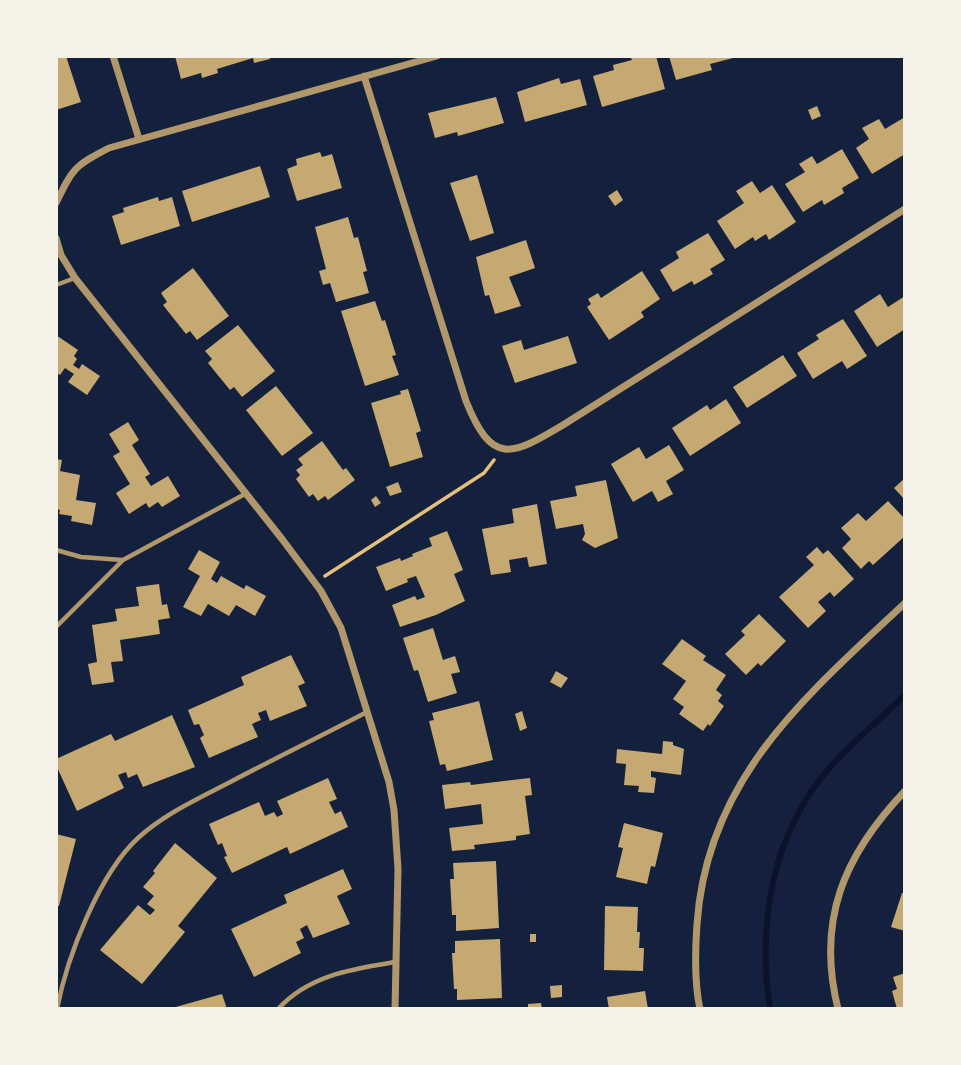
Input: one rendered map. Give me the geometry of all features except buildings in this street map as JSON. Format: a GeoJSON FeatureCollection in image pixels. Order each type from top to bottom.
{"type":"FeatureCollection","features":[{"type":"Feature","properties":{"kind":"street"},"geometry":{"type":"LineString","coordinates":[[113,56],[139,139]]}},
{"type":"Feature","properties":{"kind":"street"},"geometry":{"type":"LineString","coordinates":[[56,203],[71,173],[84,160],[109,148],[437,56]]}},
{"type":"Feature","properties":{"kind":"street"},"geometry":{"type":"LineString","coordinates":[[364,76],[466,401],[489,443],[500,448],[515,450],[527,446],[905,209]]}},
{"type":"Feature","properties":{"kind":"street"},"geometry":{"type":"LineString","coordinates":[[56,238],[61,255],[75,278],[314,583],[341,628],[389,782],[396,824],[398,869],[395,1009]]}},
{"type":"Feature","properties":{"kind":"street"},"geometry":{"type":"LineString","coordinates":[[700,1009],[695,953],[698,908],[708,863],[736,791],[782,723],[823,680],[905,603]]}},
{"type":"Feature","properties":{"kind":"street"},"geometry":{"type":"LineString","coordinates":[[838,1009],[831,950],[836,910],[846,872],[879,818],[905,791]]}},
{"type":"Feature","properties":{"kind":"lane"},"geometry":{"type":"LineString","coordinates":[[56,285],[75,278]]}},
{"type":"Feature","properties":{"kind":"lane"},"geometry":{"type":"LineString","coordinates":[[56,627],[123,560],[246,494]]}},
{"type":"Feature","properties":{"kind":"lane"},"geometry":{"type":"LineString","coordinates":[[56,550],[81,557],[123,560]]}},
{"type":"Feature","properties":{"kind":"lane"},"geometry":{"type":"LineString","coordinates":[[57,1009],[77,937],[114,868],[136,839],[156,823],[200,797],[368,712]]}},
{"type":"Feature","properties":{"kind":"lane"},"geometry":{"type":"LineString","coordinates":[[278,1009],[294,994],[322,978],[395,962]]}},
{"type":"Feature","properties":{"kind":"path"},"geometry":{"type":"LineString","coordinates":[[314,583],[484,473],[500,448]]}},
{"type":"Feature","properties":{"kind":"waterway"},"geometry":{"type":"LineString","coordinates":[[770,1009],[766,977],[768,912],[782,850],[811,792],[831,766],[905,695]]}}]}
